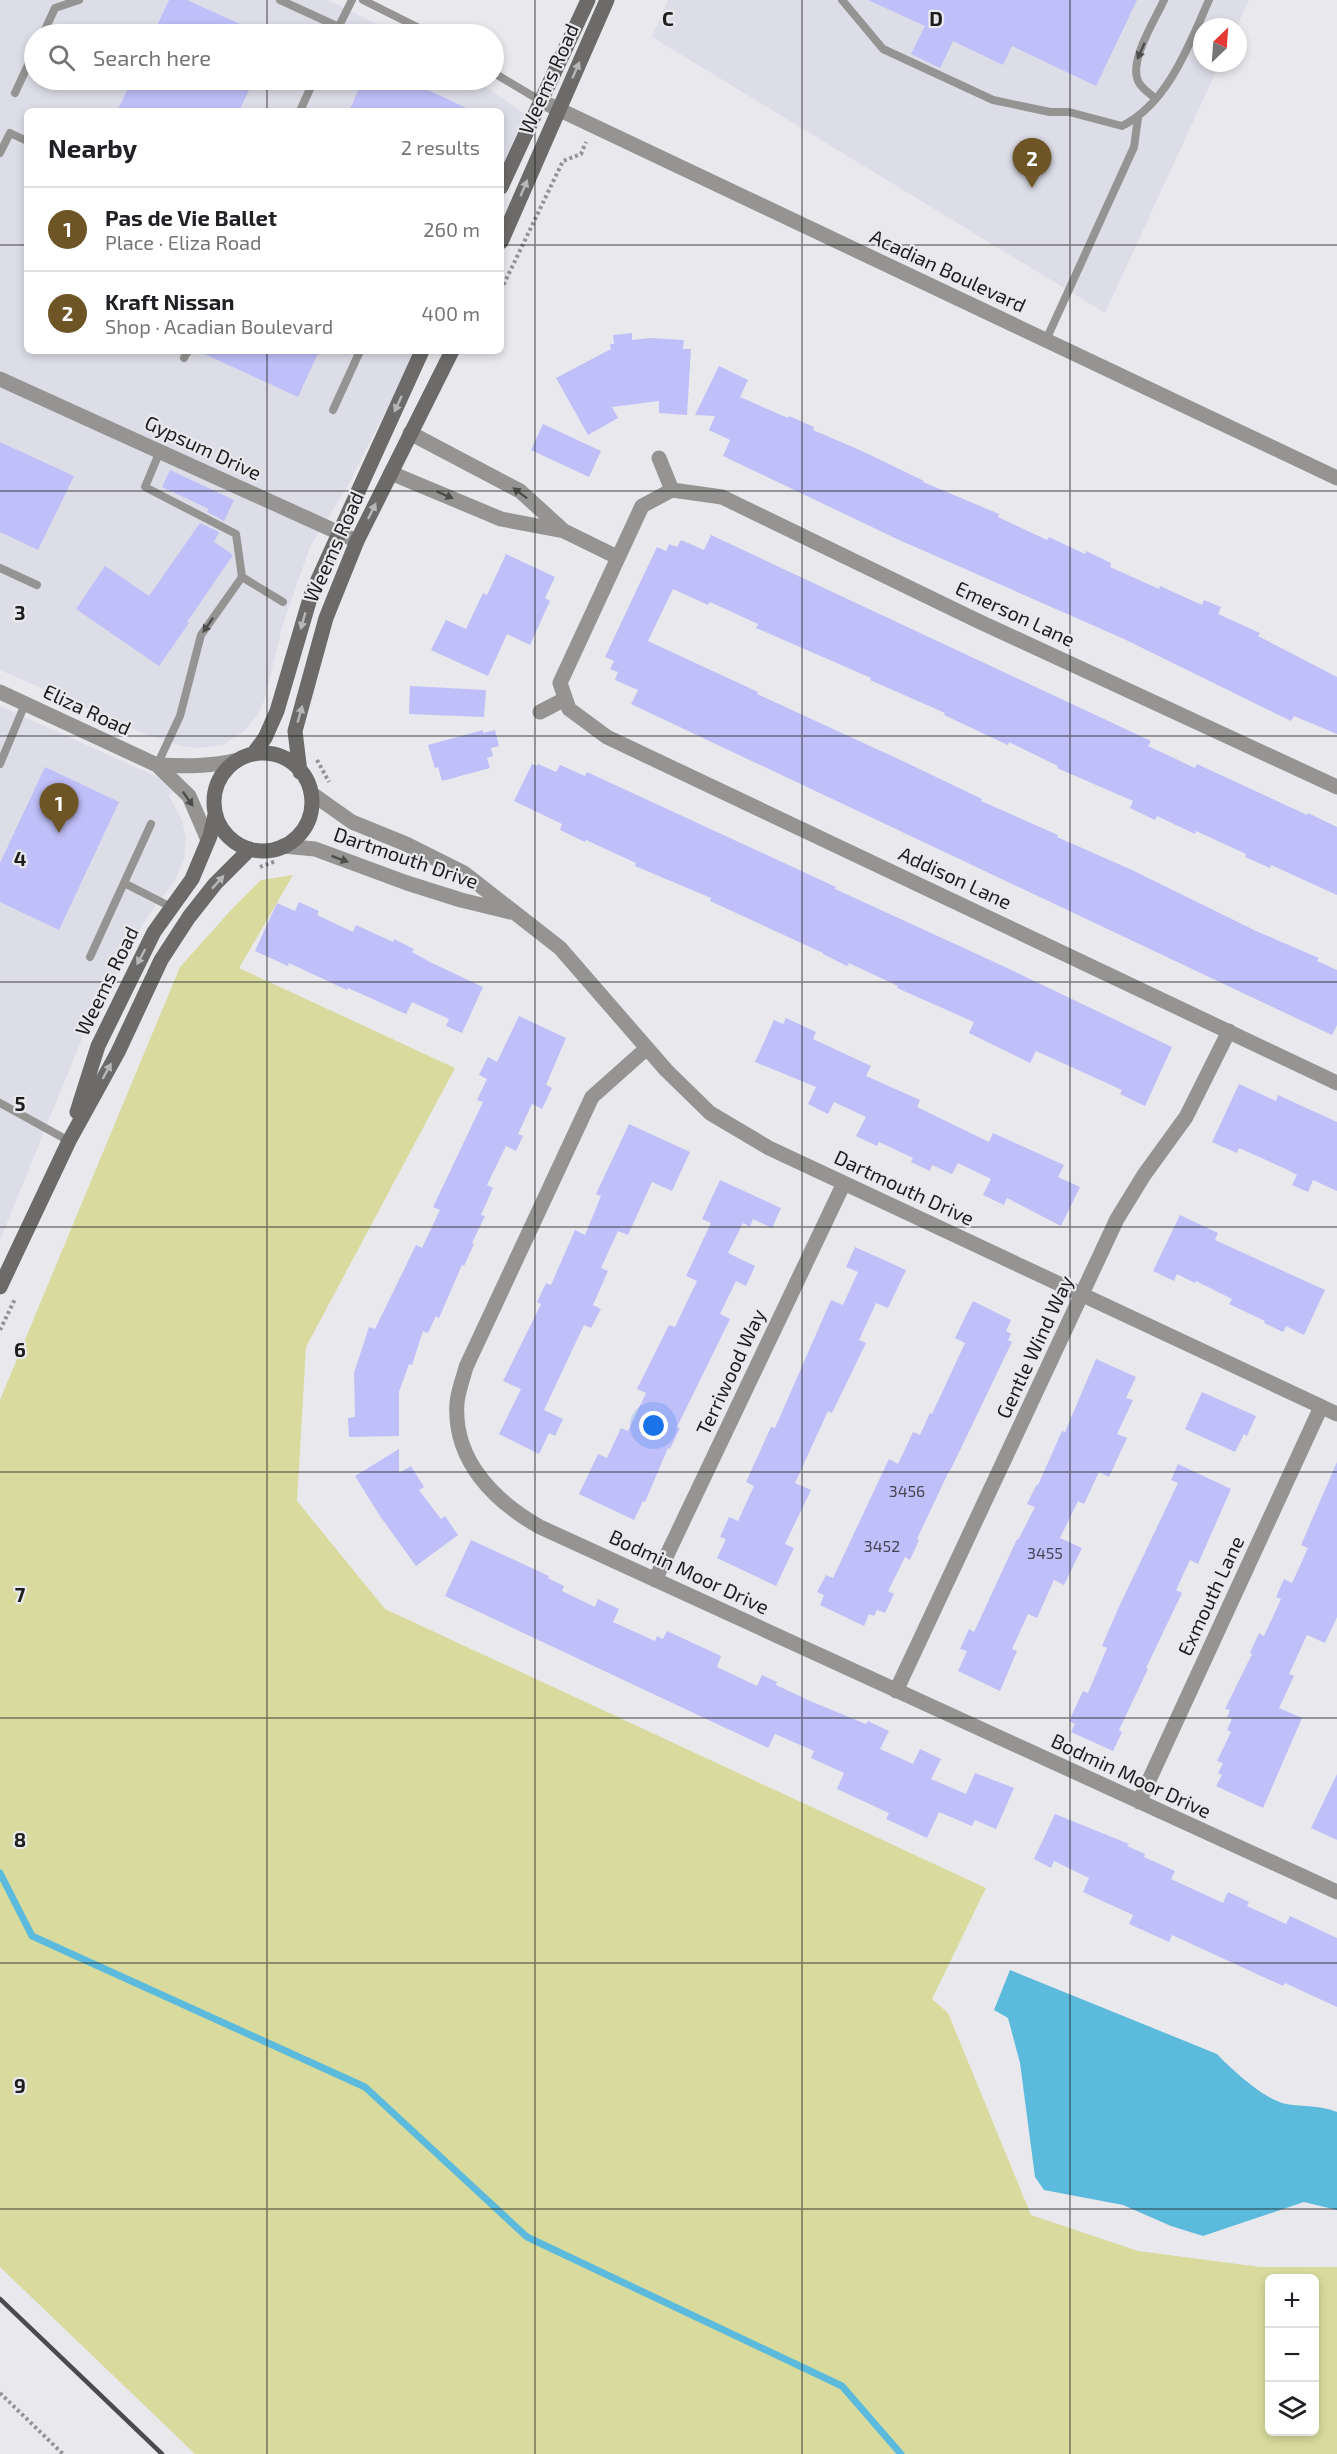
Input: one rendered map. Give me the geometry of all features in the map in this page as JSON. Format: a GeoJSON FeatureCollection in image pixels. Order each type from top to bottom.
{"type":"FeatureCollection","features":[{"type":"Feature","properties":{"kind":"street","name":"Weems Road"},"geometry":{"type":"LineString","coordinates":[[504,181],[588,0]]}},
{"type":"Feature","properties":{"kind":"street","name":"Weems Road"},"geometry":{"type":"LineString","coordinates":[[504,235],[607,0]]}},
{"type":"Feature","properties":{"kind":"street","name":"Acadian Boulevard"},"geometry":{"type":"LineString","coordinates":[[542,101],[1337,478]]}},
{"type":"Feature","properties":{"kind":"street","name":"Weems Road"},"geometry":{"type":"LineString","coordinates":[[254,754],[265,738],[277,711],[311,595],[421,354]]}},
{"type":"Feature","properties":{"kind":"street","name":"Weems Road"},"geometry":{"type":"LineString","coordinates":[[300,772],[295,731],[326,618],[357,541],[450,354]]}},
{"type":"Feature","properties":{"kind":"street","name":"Gypsum Drive"},"geometry":{"type":"LineString","coordinates":[[0,379],[357,541]]}},
{"type":"Feature","properties":{"kind":"street"},"geometry":{"type":"LineString","coordinates":[[410,433],[520,491],[564,531]]}},
{"type":"Feature","properties":{"kind":"street"},"geometry":{"type":"LineString","coordinates":[[540,712],[565,699],[560,683],[642,506],[672,490],[659,458]]}},
{"type":"Feature","properties":{"kind":"street"},"geometry":{"type":"LineString","coordinates":[[391,473],[501,519],[564,531],[617,557]]}},
{"type":"Feature","properties":{"kind":"street","name":"Emerson Lane"},"geometry":{"type":"LineString","coordinates":[[672,490],[722,497],[978,621],[1337,788]]}},
{"type":"Feature","properties":{"kind":"street","name":"Eliza Road"},"geometry":{"type":"LineString","coordinates":[[0,692],[157,765],[189,796],[208,840]]}},
{"type":"Feature","properties":{"kind":"street","name":"Addison Lane"},"geometry":{"type":"LineString","coordinates":[[565,699],[568,709],[608,737],[1337,1083]]}},
{"type":"Feature","properties":{"kind":"street"},"geometry":{"type":"LineString","coordinates":[[268,753],[283,757],[306,778],[311,793],[311,808],[307,823],[281,854],[250,849],[235,842],[223,830],[215,815],[213,799],[217,782],[225,769],[238,759],[254,754],[268,753]]}},
{"type":"Feature","properties":{"kind":"street","name":"Eliza Road"},"geometry":{"type":"LineString","coordinates":[[157,765],[198,767],[238,759]]}},
{"type":"Feature","properties":{"kind":"street","name":"Dartmouth Drive"},"geometry":{"type":"LineString","coordinates":[[311,793],[352,822],[406,844],[464,873],[560,948],[666,1070],[710,1113],[769,1148],[1337,1414]]}},
{"type":"Feature","properties":{"kind":"street","name":"Weems Road"},"geometry":{"type":"LineString","coordinates":[[69,1141],[98,1046],[139,958],[154,932],[192,879],[208,840],[215,815]]}},
{"type":"Feature","properties":{"kind":"street","name":"Weems Road"},"geometry":{"type":"LineString","coordinates":[[0,1287],[69,1141],[118,1052],[161,960],[189,916],[215,884],[250,849]]}},
{"type":"Feature","properties":{"kind":"street","name":"Dartmouth Drive"},"geometry":{"type":"LineString","coordinates":[[281,854],[315,849],[407,884],[515,913]]}},
{"type":"Feature","properties":{"kind":"street","name":"Gentle Wind Way"},"geometry":{"type":"LineString","coordinates":[[896,1691],[1118,1220],[1143,1175],[1186,1117],[1229,1031]]}},
{"type":"Feature","properties":{"kind":"street","name":"Bodmin Moor Drive"},"geometry":{"type":"LineString","coordinates":[[647,1048],[592,1097],[466,1367],[457,1402],[459,1436],[470,1466],[492,1492],[516,1513],[540,1527],[1337,1892]]}},
{"type":"Feature","properties":{"kind":"street","name":"Terriwood Way"},"geometry":{"type":"LineString","coordinates":[[655,1580],[844,1183]]}},
{"type":"Feature","properties":{"kind":"street","name":"Exmouth Lane"},"geometry":{"type":"LineString","coordinates":[[1139,1802],[1321,1407]]}},
{"type":"Feature","properties":{"kind":"lane"},"geometry":{"type":"LineString","coordinates":[[48,24],[55,8],[79,0]]}},
{"type":"Feature","properties":{"kind":"lane"},"geometry":{"type":"LineString","coordinates":[[279,0],[324,24]]}},
{"type":"Feature","properties":{"kind":"lane"},"geometry":{"type":"LineString","coordinates":[[340,24],[352,0]]}},
{"type":"Feature","properties":{"kind":"lane"},"geometry":{"type":"LineString","coordinates":[[363,0],[411,24]]}},
{"type":"Feature","properties":{"kind":"lane"},"geometry":{"type":"LineString","coordinates":[[842,0],[883,49],[993,100],[1050,112],[1069,112],[1122,126],[1138,118],[1177,67],[1209,0]]}},
{"type":"Feature","properties":{"kind":"lane"},"geometry":{"type":"LineString","coordinates":[[1155,98],[1138,82],[1137,59],[1164,0]]}},
{"type":"Feature","properties":{"kind":"lane"},"geometry":{"type":"LineString","coordinates":[[15,93],[24,74]]}},
{"type":"Feature","properties":{"kind":"lane"},"geometry":{"type":"LineString","coordinates":[[504,79],[542,101]]}},
{"type":"Feature","properties":{"kind":"lane"},"geometry":{"type":"LineString","coordinates":[[301,108],[309,90]]}},
{"type":"Feature","properties":{"kind":"lane"},"geometry":{"type":"LineString","coordinates":[[1046,340],[1134,147],[1138,118]]}},
{"type":"Feature","properties":{"kind":"lane"},"geometry":{"type":"LineString","coordinates":[[0,153],[10,133],[24,140]]}},
{"type":"Feature","properties":{"kind":"lane"},"geometry":{"type":"LineString","coordinates":[[333,410],[359,354]]}},
{"type":"Feature","properties":{"kind":"lane"},"geometry":{"type":"LineString","coordinates":[[157,765],[180,716],[201,636],[242,577],[236,534],[146,487],[160,451]]}},
{"type":"Feature","properties":{"kind":"lane"},"geometry":{"type":"LineString","coordinates":[[0,568],[37,585]]}},
{"type":"Feature","properties":{"kind":"lane"},"geometry":{"type":"LineString","coordinates":[[242,577],[283,602]]}},
{"type":"Feature","properties":{"kind":"lane"},"geometry":{"type":"LineString","coordinates":[[0,764],[25,704]]}},
{"type":"Feature","properties":{"kind":"lane"},"geometry":{"type":"LineString","coordinates":[[90,957],[151,824]]}},
{"type":"Feature","properties":{"kind":"lane"},"geometry":{"type":"LineString","coordinates":[[124,883],[172,908]]}},
{"type":"Feature","properties":{"kind":"lane"},"geometry":{"type":"LineString","coordinates":[[0,1103],[69,1141]]}},
{"type":"Feature","properties":{"kind":"path"},"geometry":{"type":"LineString","coordinates":[[504,284],[563,161],[581,154]]}},
{"type":"Feature","properties":{"kind":"path"},"geometry":{"type":"LineString","coordinates":[[316,758],[331,786]]}},
{"type":"Feature","properties":{"kind":"path"},"geometry":{"type":"LineString","coordinates":[[250,870],[281,854]]}},
{"type":"Feature","properties":{"kind":"path"},"geometry":{"type":"LineString","coordinates":[[0,1330],[16,1298]]}},
{"type":"Feature","properties":{"kind":"path"},"geometry":{"type":"LineString","coordinates":[[0,2393],[63,2454]]}},
{"type":"Feature","properties":{"kind":"shaded area"},"geometry":{"type":"Polygon","coordinates":[[[0,0],[328,0],[377,24],[24,24],[24,90],[490,90],[528,116],[504,175],[504,108],[24,108],[24,354],[414,354],[346,489],[310,547],[283,624],[264,701],[257,716],[244,731],[223,745],[198,748],[181,746],[145,734],[0,670],[0,0]]]}},
{"type":"Feature","properties":{"kind":"shaded area"},"geometry":{"type":"Polygon","coordinates":[[[668,0],[1249,0],[1241,18],[1193,18],[1193,72],[1216,72],[1105,313],[652,37],[668,0]]]}},
{"type":"Feature","properties":{"kind":"shaded area"},"geometry":{"type":"Polygon","coordinates":[[[0,706],[162,779],[173,792],[169,796],[182,820],[186,838],[184,860],[174,882],[132,942],[96,1017],[88,1024],[0,1240],[0,706]]]}},
{"type":"Feature","properties":{"kind":"green space"},"geometry":{"type":"Polygon","coordinates":[[[293,875],[239,968],[455,1068],[306,1347],[297,1501],[385,1609],[986,1888],[932,1999],[948,2013],[1031,2215],[1138,2251],[1260,2267],[1337,2267],[1337,2454],[195,2454],[0,2267],[0,1400],[180,967],[261,880],[293,875]]]}},
{"type":"Feature","properties":{"kind":"water"},"geometry":{"type":"Polygon","coordinates":[[[1010,1970],[1217,2054],[1268,2097],[1286,2104],[1324,2108],[1337,2112],[1337,2210],[1304,2202],[1203,2236],[1171,2226],[1123,2205],[1044,2190],[1035,2177],[1020,2063],[1008,2018],[994,2010],[1010,1970]]]}},
{"type":"Feature","properties":{"kind":"building"},"geometry":{"type":"Polygon","coordinates":[[[169,0],[187,0],[240,24],[158,24],[169,0]]]}},
{"type":"Feature","properties":{"kind":"building"},"geometry":{"type":"Polygon","coordinates":[[[868,0],[1137,0],[1096,86],[1012,46],[1003,65],[953,41],[940,68],[911,54],[925,26],[868,0]]]}},
{"type":"Feature","properties":{"kind":"building"},"geometry":{"type":"Polygon","coordinates":[[[127,90],[249,90],[240,108],[118,108],[127,90]]]}},
{"type":"Feature","properties":{"kind":"building"},"geometry":{"type":"Polygon","coordinates":[[[358,90],[428,90],[467,108],[350,108],[358,90]]]}},
{"type":"Feature","properties":{"kind":"building"},"geometry":{"type":"Polygon","coordinates":[[[632,333],[632,340],[650,338],[684,340],[683,349],[691,349],[687,415],[659,413],[659,401],[612,407],[618,418],[588,435],[556,378],[611,349],[610,344],[614,344],[613,335],[632,333]]]}},
{"type":"Feature","properties":{"kind":"building"},"geometry":{"type":"Polygon","coordinates":[[[205,354],[318,354],[298,397],[205,354]]]}},
{"type":"Feature","properties":{"kind":"building"},"geometry":{"type":"Polygon","coordinates":[[[719,366],[748,380],[740,397],[814,427],[813,430],[862,451],[923,482],[999,514],[998,517],[1047,540],[1049,537],[1085,554],[1086,551],[1111,563],[1110,567],[1159,589],[1160,586],[1202,605],[1204,600],[1221,607],[1218,614],[1260,633],[1258,636],[1337,677],[1337,734],[1294,716],[1291,721],[1124,639],[897,539],[723,456],[730,440],[709,430],[715,416],[695,415],[719,366]]]}},
{"type":"Feature","properties":{"kind":"building"},"geometry":{"type":"Polygon","coordinates":[[[543,424],[601,451],[589,477],[531,450],[543,424]]]}},
{"type":"Feature","properties":{"kind":"building"},"geometry":{"type":"Polygon","coordinates":[[[0,442],[74,476],[38,550],[0,532],[0,442]]]}},
{"type":"Feature","properties":{"kind":"building"},"geometry":{"type":"Polygon","coordinates":[[[170,470],[234,500],[224,521],[207,512],[209,509],[162,487],[170,470]]]}},
{"type":"Feature","properties":{"kind":"building"},"geometry":{"type":"Polygon","coordinates":[[[200,523],[219,532],[214,542],[233,555],[159,666],[76,609],[105,566],[149,596],[200,523]]]}},
{"type":"Feature","properties":{"kind":"building"},"geometry":{"type":"Polygon","coordinates":[[[711,535],[1151,741],[1148,746],[1195,768],[1197,764],[1337,827],[1337,895],[1271,865],[1270,868],[1245,857],[1246,854],[1196,831],[1195,834],[1157,816],[1155,820],[1130,808],[1133,801],[1057,768],[1058,766],[1009,742],[1008,745],[944,715],[945,713],[870,680],[871,678],[756,628],[758,624],[710,602],[708,605],[673,589],[648,641],[982,799],[981,801],[1058,835],[1057,837],[1132,870],[1256,931],[1319,958],[1317,961],[1337,970],[1337,1025],[1332,1035],[631,704],[638,690],[615,680],[618,672],[610,669],[614,661],[605,657],[637,589],[657,547],[666,551],[669,544],[677,547],[681,540],[704,550],[711,535]]]}},
{"type":"Feature","properties":{"kind":"building"},"geometry":{"type":"Polygon","coordinates":[[[506,554],[555,577],[545,598],[550,601],[530,645],[507,634],[488,676],[431,650],[446,620],[466,629],[483,593],[487,595],[506,554]]]}},
{"type":"Feature","properties":{"kind":"building"},"geometry":{"type":"Polygon","coordinates":[[[410,686],[486,690],[484,717],[409,714],[410,686]]]}},
{"type":"Feature","properties":{"kind":"building"},"geometry":{"type":"Polygon","coordinates":[[[483,730],[483,733],[495,730],[499,746],[491,748],[493,756],[487,758],[490,768],[442,781],[438,767],[435,768],[428,745],[483,730]]]}},
{"type":"Feature","properties":{"kind":"building"},"geometry":{"type":"Polygon","coordinates":[[[532,764],[537,766],[538,764],[556,772],[560,765],[585,776],[587,772],[836,887],[835,889],[1172,1047],[1145,1106],[1120,1094],[1122,1090],[1036,1051],[1030,1063],[969,1033],[974,1022],[897,988],[898,986],[849,963],[847,966],[710,901],[711,898],[635,866],[636,863],[560,830],[562,824],[514,801],[532,764]]]}},
{"type":"Feature","properties":{"kind":"building"},"geometry":{"type":"Polygon","coordinates":[[[45,767],[119,802],[59,930],[0,902],[0,863],[45,767]]]}},
{"type":"Feature","properties":{"kind":"building"},"geometry":{"type":"Polygon","coordinates":[[[299,902],[319,911],[317,915],[353,932],[356,925],[393,942],[394,939],[414,949],[412,952],[430,962],[483,987],[462,1033],[446,1026],[449,1019],[412,1002],[406,1014],[289,963],[288,966],[255,951],[277,903],[295,911],[299,902]]]}},
{"type":"Feature","properties":{"kind":"building"},"geometry":{"type":"Polygon","coordinates":[[[519,1016],[566,1038],[546,1085],[552,1088],[542,1109],[532,1104],[518,1134],[523,1136],[516,1151],[506,1146],[487,1185],[493,1188],[481,1215],[485,1216],[472,1243],[474,1244],[464,1266],[462,1265],[439,1318],[436,1316],[428,1333],[423,1331],[412,1365],[409,1364],[399,1392],[399,1436],[349,1437],[348,1418],[355,1417],[354,1373],[369,1327],[375,1329],[416,1245],[422,1248],[440,1210],[433,1207],[483,1102],[477,1100],[487,1079],[479,1075],[488,1057],[497,1062],[519,1016]]]}},
{"type":"Feature","properties":{"kind":"building"},"geometry":{"type":"Polygon","coordinates":[[[786,1018],[816,1032],[813,1039],[871,1066],[866,1076],[920,1100],[917,1107],[989,1142],[993,1133],[1064,1165],[1058,1177],[1080,1187],[1061,1226],[1007,1198],[1004,1205],[983,1195],[991,1179],[958,1163],[952,1174],[932,1165],[930,1171],[911,1162],[913,1158],[879,1142],[877,1146],[856,1136],[866,1117],[834,1102],[828,1114],[808,1104],[816,1087],[755,1062],[774,1020],[783,1024],[786,1018]]]}},
{"type":"Feature","properties":{"kind":"building"},"geometry":{"type":"Polygon","coordinates":[[[1239,1084],[1276,1101],[1278,1095],[1337,1122],[1337,1191],[1313,1180],[1308,1192],[1292,1185],[1297,1175],[1288,1170],[1239,1148],[1237,1153],[1212,1142],[1239,1084]]]}},
{"type":"Feature","properties":{"kind":"building"},"geometry":{"type":"Polygon","coordinates":[[[629,1124],[690,1152],[672,1191],[652,1182],[628,1235],[618,1231],[601,1268],[608,1271],[593,1305],[601,1309],[591,1328],[584,1325],[544,1410],[563,1419],[555,1436],[549,1433],[539,1454],[499,1434],[521,1389],[503,1381],[541,1304],[537,1302],[546,1283],[551,1285],[575,1230],[585,1235],[601,1196],[596,1194],[629,1124]]]}},
{"type":"Feature","properties":{"kind":"building"},"geometry":{"type":"Polygon","coordinates":[[[720,1180],[781,1208],[772,1228],[753,1219],[750,1227],[743,1223],[728,1253],[755,1266],[746,1286],[736,1281],[720,1314],[730,1319],[677,1427],[680,1428],[670,1449],[668,1448],[645,1502],[643,1501],[634,1520],[579,1494],[598,1454],[607,1458],[621,1428],[628,1431],[646,1393],[637,1389],[669,1325],[675,1327],[697,1281],[686,1276],[711,1223],[702,1219],[720,1180]]]}},
{"type":"Feature","properties":{"kind":"building"},"geometry":{"type":"Polygon","coordinates":[[[1180,1215],[1218,1233],[1215,1240],[1325,1290],[1304,1335],[1286,1326],[1283,1332],[1264,1323],[1265,1321],[1229,1304],[1232,1299],[1196,1281],[1195,1283],[1177,1274],[1174,1281],[1153,1271],[1180,1215]]]}},
{"type":"Feature","properties":{"kind":"building"},"geometry":{"type":"Polygon","coordinates":[[[855,1247],[906,1270],[888,1308],[876,1303],[859,1340],[866,1343],[832,1413],[828,1411],[795,1483],[811,1490],[785,1544],[794,1548],[776,1586],[717,1558],[726,1539],[720,1537],[729,1517],[738,1521],[754,1486],[746,1482],[771,1427],[775,1428],[831,1300],[843,1305],[858,1272],[846,1267],[855,1247]]]}},
{"type":"Feature","properties":{"kind":"building"},"geometry":{"type":"Polygon","coordinates":[[[973,1301],[1011,1320],[1006,1331],[1011,1334],[1008,1340],[1012,1342],[917,1539],[919,1540],[910,1560],[905,1557],[888,1591],[894,1594],[885,1613],[877,1610],[874,1616],[869,1614],[864,1626],[820,1605],[824,1595],[817,1592],[826,1575],[833,1578],[889,1459],[898,1464],[913,1432],[920,1435],[930,1413],[932,1414],[965,1343],[955,1338],[973,1301]]]}},
{"type":"Feature","properties":{"kind":"building"},"geometry":{"type":"Polygon","coordinates":[[[1096,1359],[1136,1377],[1126,1398],[1133,1400],[1117,1434],[1127,1438],[1109,1477],[1099,1472],[1084,1504],[1078,1501],[1060,1538],[1082,1548],[1064,1585],[1054,1580],[1037,1618],[1028,1614],[1012,1649],[1017,1651],[1000,1691],[958,1671],[967,1651],[960,1649],[969,1629],[974,1632],[1017,1539],[1035,1507],[1027,1504],[1062,1431],[1065,1432],[1096,1359]]]}},
{"type":"Feature","properties":{"kind":"building"},"geometry":{"type":"Polygon","coordinates":[[[1202,1392],[1256,1416],[1247,1436],[1244,1434],[1235,1452],[1185,1429],[1202,1392]]]}},
{"type":"Feature","properties":{"kind":"building"},"geometry":{"type":"Polygon","coordinates":[[[399,1449],[399,1473],[411,1466],[424,1487],[419,1490],[441,1519],[445,1516],[458,1535],[416,1566],[355,1476],[399,1449]]]}},
{"type":"Feature","properties":{"kind":"building"},"geometry":{"type":"Polygon","coordinates":[[[1337,1462],[1337,1617],[1325,1643],[1307,1635],[1289,1674],[1294,1676],[1279,1708],[1302,1718],[1263,1808],[1216,1786],[1222,1775],[1218,1773],[1223,1763],[1217,1761],[1231,1732],[1227,1730],[1232,1719],[1227,1717],[1230,1710],[1225,1709],[1252,1654],[1250,1653],[1259,1633],[1264,1636],[1281,1599],[1276,1597],[1284,1579],[1292,1583],[1308,1548],[1301,1545],[1337,1462]]]}},
{"type":"Feature","properties":{"kind":"building"},"geometry":{"type":"Polygon","coordinates":[[[1178,1464],[1231,1489],[1198,1564],[1190,1560],[1176,1590],[1182,1593],[1146,1668],[1148,1669],[1119,1730],[1122,1732],[1113,1751],[1071,1732],[1075,1724],[1069,1721],[1083,1691],[1088,1693],[1107,1648],[1102,1646],[1178,1483],[1171,1480],[1178,1464]]]}},
{"type":"Feature","properties":{"kind":"building"},"geometry":{"type":"Polygon","coordinates":[[[471,1540],[549,1576],[548,1578],[564,1586],[562,1591],[595,1607],[598,1599],[619,1609],[613,1622],[655,1641],[657,1636],[663,1639],[667,1631],[721,1656],[717,1667],[757,1686],[762,1675],[777,1682],[776,1685],[810,1701],[866,1724],[868,1721],[889,1731],[880,1749],[913,1764],[920,1749],[941,1759],[931,1779],[966,1794],[975,1773],[1014,1788],[996,1829],[975,1820],[972,1826],[939,1812],[927,1838],[886,1819],[889,1813],[837,1789],[844,1773],[811,1758],[814,1751],[775,1734],[768,1748],[445,1596],[471,1540]]]}},
{"type":"Feature","properties":{"kind":"building"},"geometry":{"type":"Polygon","coordinates":[[[1337,1774],[1337,1840],[1311,1828],[1337,1774]]]}},
{"type":"Feature","properties":{"kind":"building"},"geometry":{"type":"Polygon","coordinates":[[[1055,1814],[1129,1844],[1127,1846],[1145,1854],[1144,1857],[1175,1871],[1171,1879],[1223,1903],[1228,1892],[1249,1902],[1247,1906],[1286,1924],[1290,1916],[1337,1938],[1337,2007],[1285,1983],[1283,1986],[1172,1935],[1169,1942],[1129,1924],[1133,1915],[1083,1892],[1089,1878],[1054,1861],[1051,1868],[1034,1859],[1055,1814]]]}},
{"type":"Feature","properties":{"kind":"waterway"},"geometry":{"type":"LineString","coordinates":[[0,1873],[32,1936],[365,2087],[527,2237],[842,2386],[901,2454]]}},
{"type":"Feature","properties":{"kind":"railway"},"geometry":{"type":"LineString","coordinates":[[0,2299],[162,2454]]}},
{"type":"Feature","properties":{"kind":"place","name":"Kraft Nissan"},"geometry":{"type":"Point","coordinates":[1032,188]}},
{"type":"Feature","properties":{"kind":"place","name":"Pas de Vie Ballet"},"geometry":{"type":"Point","coordinates":[59,833]}}]}
